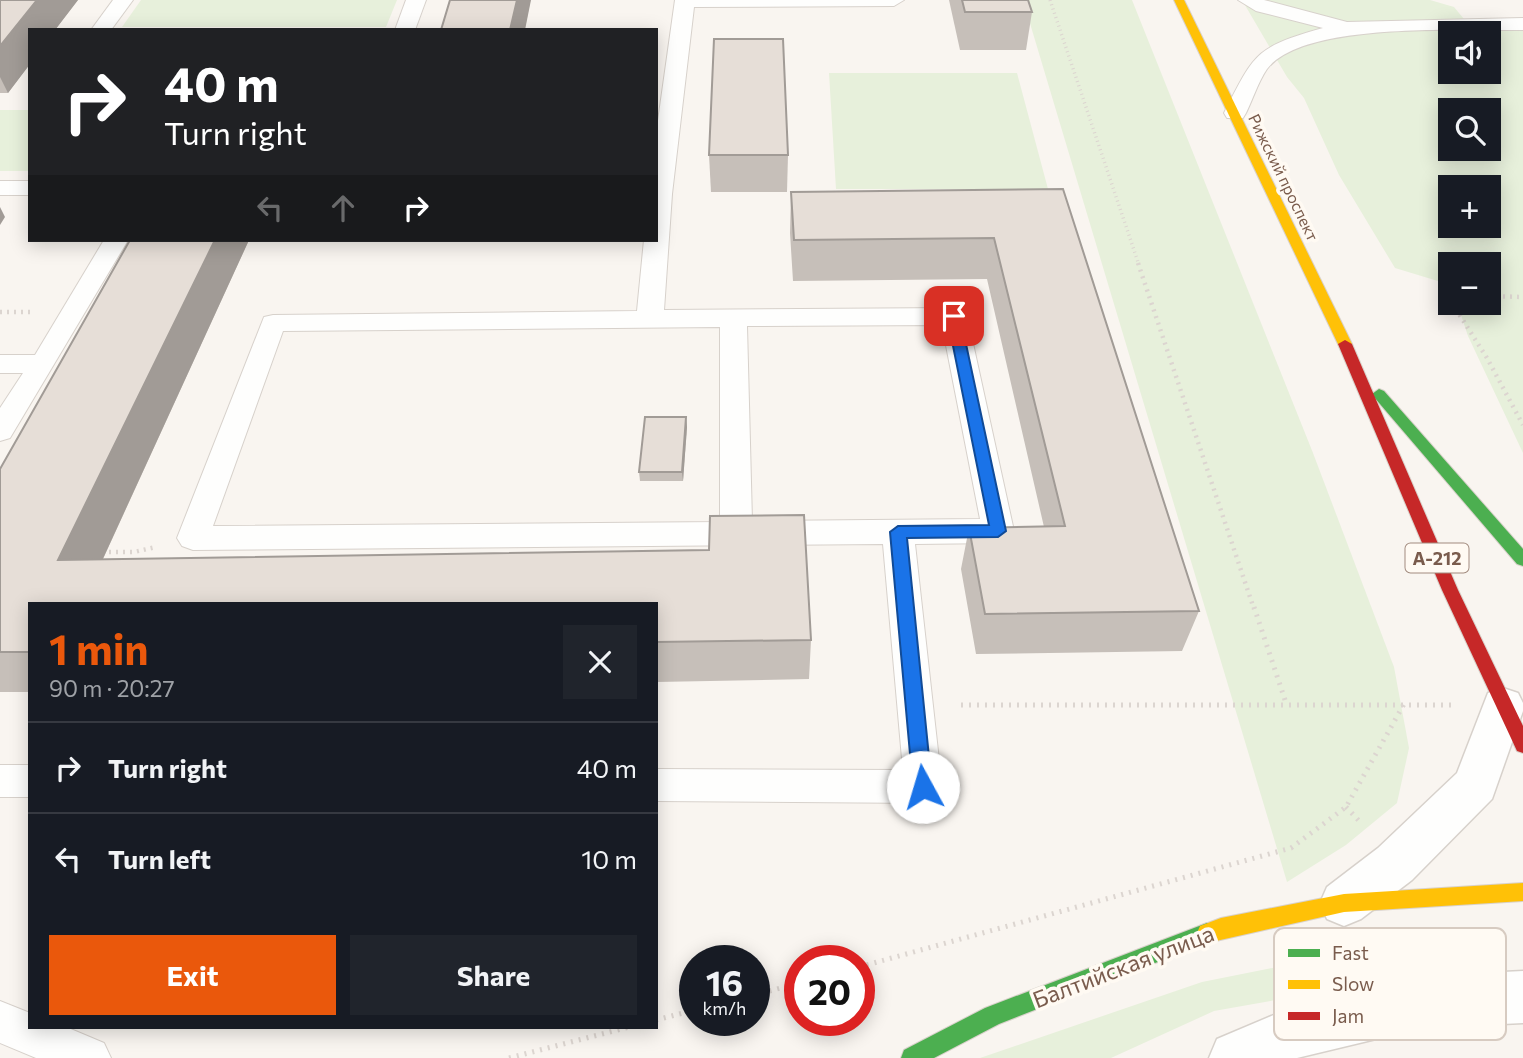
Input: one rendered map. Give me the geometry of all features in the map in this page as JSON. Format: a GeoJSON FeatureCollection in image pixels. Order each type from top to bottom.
{"type":"FeatureCollection","features":[{"type":"Feature","properties":{"kind":"main road","name":"Рижский проспект"},"geometry":{"type":"LineString","coordinates":[[1179,0],[1357,369],[1450,590],[1513,725]]}},
{"type":"Feature","properties":{"kind":"main road","name":"Рижский проспект"},"geometry":{"type":"LineString","coordinates":[[1357,369],[1523,560]]}},
{"type":"Feature","properties":{"kind":"main road","name":"Балтийская улица"},"geometry":{"type":"LineString","coordinates":[[912,1058],[993,1016],[1221,928],[1344,903],[1523,892]]}},
{"type":"Feature","properties":{"kind":"street","name":"Балтийская улица"},"geometry":{"type":"LineString","coordinates":[[1344,903],[1395,864],[1476,785],[1513,725]]}},
{"type":"Feature","properties":{"kind":"street"},"geometry":{"type":"LineString","coordinates":[[1236,1058],[1277,1040]]}},
{"type":"Feature","properties":{"kind":"lane"},"geometry":{"type":"LineString","coordinates":[[103,28],[123,0]]}},
{"type":"Feature","properties":{"kind":"lane"},"geometry":{"type":"LineString","coordinates":[[406,28],[416,0]]}},
{"type":"Feature","properties":{"kind":"lane"},"geometry":{"type":"LineString","coordinates":[[658,194],[685,0],[894,0]]}},
{"type":"Feature","properties":{"kind":"lane"},"geometry":{"type":"LineString","coordinates":[[1248,0],[1263,7],[1348,28]]}},
{"type":"Feature","properties":{"kind":"lane"},"geometry":{"type":"LineString","coordinates":[[1235,114],[1259,65],[1285,45],[1348,28],[1523,24]]}},
{"type":"Feature","properties":{"kind":"lane"},"geometry":{"type":"LineString","coordinates":[[0,188],[28,188]]}},
{"type":"Feature","properties":{"kind":"lane"},"geometry":{"type":"LineString","coordinates":[[0,431],[115,242]]}},
{"type":"Feature","properties":{"kind":"lane"},"geometry":{"type":"LineString","coordinates":[[650,319],[655,242]]}},
{"type":"Feature","properties":{"kind":"lane"},"geometry":{"type":"LineString","coordinates":[[954,316],[998,531],[193,538],[273,323],[650,319],[954,316]]}},
{"type":"Feature","properties":{"kind":"lane"},"geometry":{"type":"LineString","coordinates":[[733,318],[736,533]]}},
{"type":"Feature","properties":{"kind":"lane"},"geometry":{"type":"LineString","coordinates":[[0,364],[43,364]]}},
{"type":"Feature","properties":{"kind":"lane"},"geometry":{"type":"LineString","coordinates":[[658,785],[923,787],[898,532]]}},
{"type":"Feature","properties":{"kind":"lane"},"geometry":{"type":"LineString","coordinates":[[0,781],[28,781]]}},
{"type":"Feature","properties":{"kind":"lane"},"geometry":{"type":"LineString","coordinates":[[0,1022],[89,1058]]}},
{"type":"Feature","properties":{"kind":"path"},"geometry":{"type":"LineString","coordinates":[[1050,0],[1286,703]]}},
{"type":"Feature","properties":{"kind":"path"},"geometry":{"type":"LineString","coordinates":[[1501,296],[1523,297]]}},
{"type":"Feature","properties":{"kind":"path"},"geometry":{"type":"LineString","coordinates":[[1460,315],[1523,425]]}},
{"type":"Feature","properties":{"kind":"path"},"geometry":{"type":"LineString","coordinates":[[94,552],[134,552],[193,538]]}},
{"type":"Feature","properties":{"kind":"path"},"geometry":{"type":"LineString","coordinates":[[915,706],[1286,703],[1445,705]]}},
{"type":"Feature","properties":{"kind":"path"},"geometry":{"type":"LineString","coordinates":[[875,963],[1291,848],[1346,807],[1404,704]]}},
{"type":"Feature","properties":{"kind":"path"},"geometry":{"type":"LineString","coordinates":[[658,1019],[679,1014]]}},
{"type":"Feature","properties":{"kind":"path"},"geometry":{"type":"LineString","coordinates":[[509,1058],[621,1029]]}},
{"type":"Feature","properties":{"kind":"green space"},"geometry":{"type":"Polygon","coordinates":[[[141,0],[397,0],[386,27],[122,27],[141,0]]]}},
{"type":"Feature","properties":{"kind":"green space"},"geometry":{"type":"Polygon","coordinates":[[[1023,0],[1132,0],[1313,453],[1394,667],[1409,748],[1397,803],[1346,845],[1287,882],[1023,0]]]}},
{"type":"Feature","properties":{"kind":"green space"},"geometry":{"type":"Polygon","coordinates":[[[1242,0],[1430,0],[1454,7],[1466,21],[1438,21],[1438,84],[1501,84],[1501,31],[1523,31],[1523,453],[1468,336],[1461,315],[1501,315],[1501,252],[1438,252],[1438,281],[1395,268],[1339,175],[1304,98],[1287,77],[1242,0]]]}},
{"type":"Feature","properties":{"kind":"green space"},"geometry":{"type":"Polygon","coordinates":[[[829,73],[1017,73],[1048,189],[836,189],[829,73]]]}},
{"type":"Feature","properties":{"kind":"green space"},"geometry":{"type":"Polygon","coordinates":[[[0,110],[28,110],[28,171],[0,171],[0,110]]]}},
{"type":"Feature","properties":{"kind":"green space"},"geometry":{"type":"Polygon","coordinates":[[[1274,968],[1274,1000],[1214,1011],[1111,1058],[980,1058],[1202,982],[1274,968]]]}},
{"type":"Feature","properties":{"kind":"building"},"geometry":{"type":"Polygon","coordinates":[[[0,0],[37,0],[0,46],[0,0]]]}},
{"type":"Feature","properties":{"kind":"building"},"geometry":{"type":"Polygon","coordinates":[[[450,0],[517,0],[510,28],[442,28],[450,0]]]}},
{"type":"Feature","properties":{"kind":"building"},"geometry":{"type":"Polygon","coordinates":[[[962,0],[1028,0],[1032,12],[965,12],[962,0]]]}},
{"type":"Feature","properties":{"kind":"building"},"geometry":{"type":"Polygon","coordinates":[[[714,39],[783,39],[788,155],[709,155],[714,39]]]}},
{"type":"Feature","properties":{"kind":"building"},"geometry":{"type":"Polygon","coordinates":[[[1063,189],[1199,611],[985,614],[969,528],[1065,526],[994,238],[794,240],[791,192],[1063,189]]]}},
{"type":"Feature","properties":{"kind":"building"},"geometry":{"type":"Polygon","coordinates":[[[129,242],[214,242],[58,560],[709,550],[710,516],[804,515],[811,640],[658,642],[658,602],[28,602],[28,652],[0,652],[0,469],[129,242]]]}},
{"type":"Feature","properties":{"kind":"building"},"geometry":{"type":"Polygon","coordinates":[[[645,417],[686,417],[682,472],[639,472],[645,417]]]}},
{"type":"Feature","properties":{"kind":"traffic: fast"},"geometry":{"type":"LineString","coordinates":[[1379,394],[1523,560]]}},
{"type":"Feature","properties":{"kind":"traffic: fast"},"geometry":{"type":"LineString","coordinates":[[912,1058],[993,1016],[1207,933]]}},
{"type":"Feature","properties":{"kind":"traffic: slow"},"geometry":{"type":"LineString","coordinates":[[1179,0],[1345,344]]}},
{"type":"Feature","properties":{"kind":"traffic: slow"},"geometry":{"type":"LineString","coordinates":[[1207,933],[1344,903],[1523,892]]}},
{"type":"Feature","properties":{"kind":"traffic: jam"},"geometry":{"type":"LineString","coordinates":[[1345,344],[1450,590],[1523,745]]}},
{"type":"Feature","properties":{"kind":"route"},"geometry":{"type":"LineString","coordinates":[[923,787],[898,532],[998,531],[954,316]]}}]}
